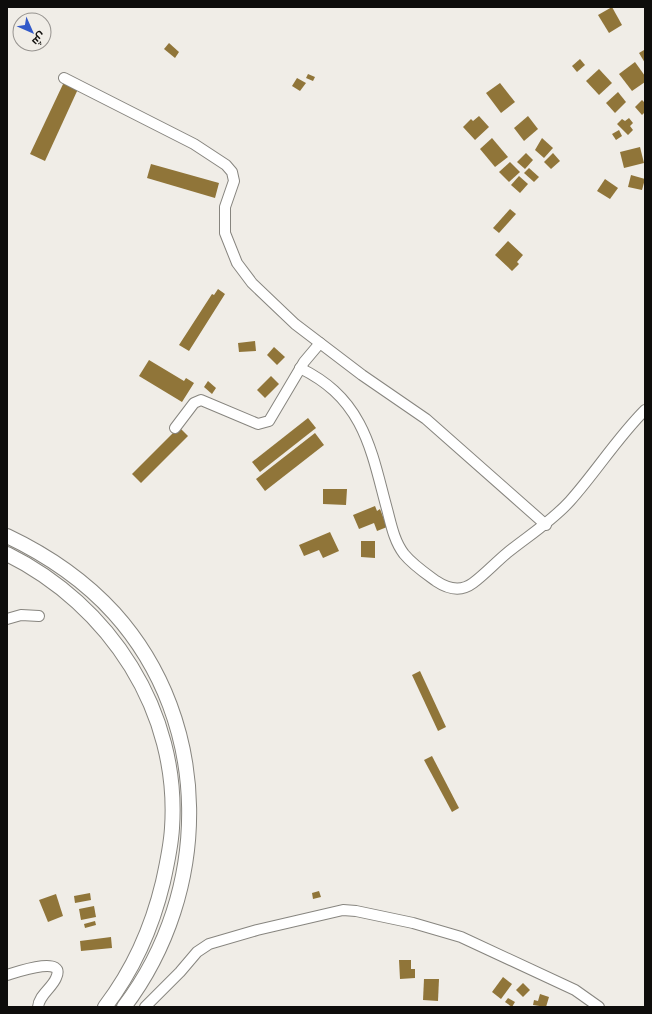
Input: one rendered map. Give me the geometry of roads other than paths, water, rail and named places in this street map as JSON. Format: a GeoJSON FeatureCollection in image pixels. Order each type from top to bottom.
{"type":"FeatureCollection","features":[{"type":"Feature","properties":{"kind":"highway"},"geometry":{"type":"LineString","coordinates":[[7,536],[40,553],[72,575],[114,613],[138,643],[157,675],[172,708],[182,742],[188,776],[190,812],[188,851],[184,877],[175,909],[161,946],[142,981],[124,1007]]}},
{"type":"Feature","properties":{"kind":"highway"},"geometry":{"type":"LineString","coordinates":[[7,554],[32,568],[62,589],[91,615],[113,640],[129,662],[149,698],[167,754],[172,792],[172,829],[160,893],[150,928],[135,962],[125,979],[104,1007]]}},
{"type":"Feature","properties":{"kind":"street"},"geometry":{"type":"LineString","coordinates":[[64,78],[194,144],[226,165],[232,172],[234,181],[225,207],[224,224],[228,241],[238,263],[252,284],[296,324],[320,343],[362,375],[426,419],[546,525]]}},
{"type":"Feature","properties":{"kind":"street"},"geometry":{"type":"LineString","coordinates":[[175,428],[194,403],[201,400],[258,424],[265,423],[272,419],[300,368],[320,343]]}},
{"type":"Feature","properties":{"kind":"street"},"geometry":{"type":"LineString","coordinates":[[300,368],[328,384],[345,401],[352,412],[364,434],[374,460],[398,545],[416,566],[443,585],[453,589],[468,586],[509,552],[546,525],[570,501],[633,422],[645,410]]}},
{"type":"Feature","properties":{"kind":"street"},"geometry":{"type":"LineString","coordinates":[[7,619],[21,615],[39,616]]}},
{"type":"Feature","properties":{"kind":"street"},"geometry":{"type":"LineString","coordinates":[[145,1007],[180,972],[197,952],[210,944],[330,912],[349,910],[413,923],[461,937],[575,990],[599,1007]]}},
{"type":"Feature","properties":{"kind":"street"},"geometry":{"type":"LineString","coordinates":[[7,975],[31,968],[46,966],[54,967],[56,970],[56,978],[40,1000],[38,1007]]}}]}
